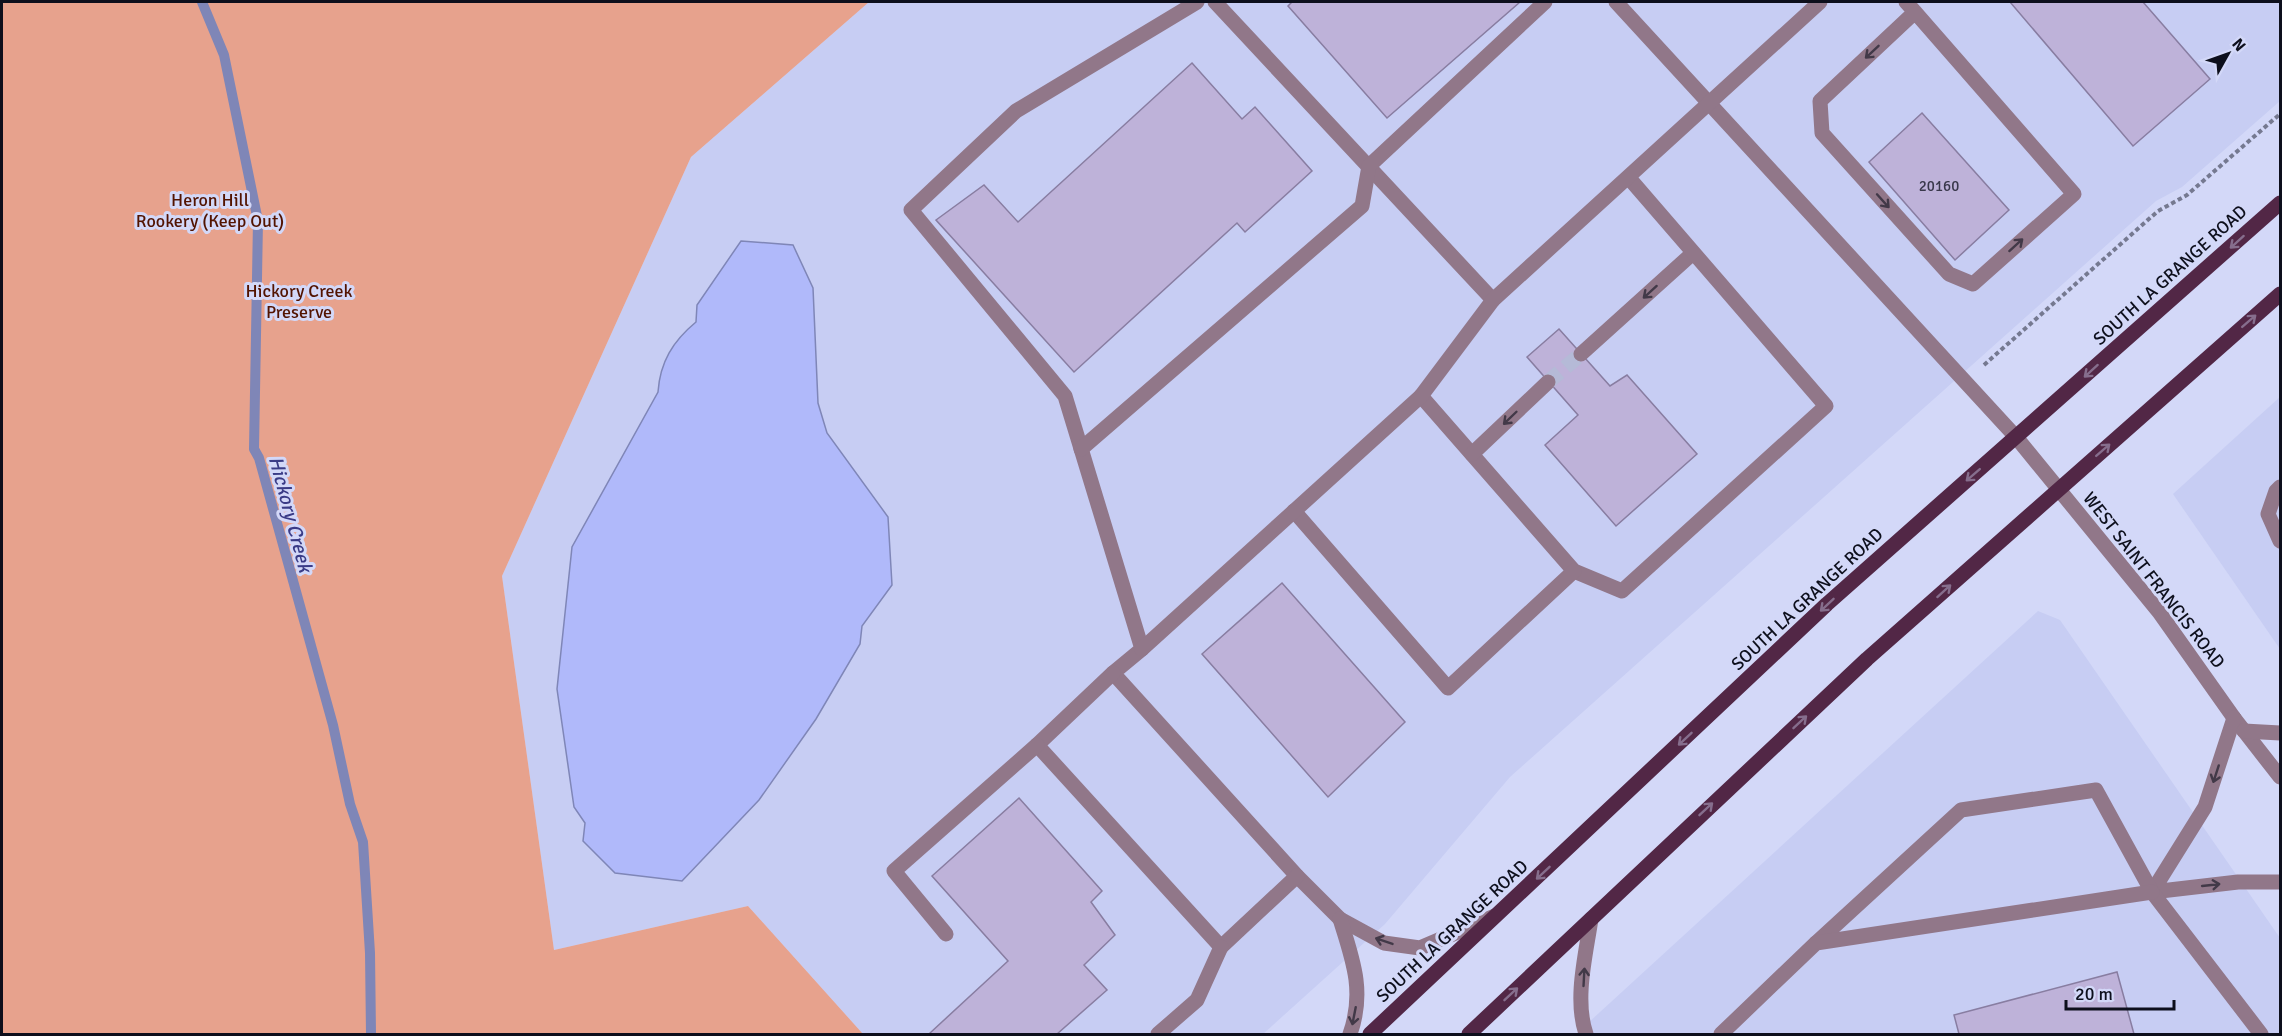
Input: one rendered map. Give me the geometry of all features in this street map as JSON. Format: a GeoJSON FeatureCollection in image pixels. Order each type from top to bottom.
{"type":"FeatureCollection","features":[{"type":"Feature","properties":{"kind":"main road","name":"SOUTH LA GRANGE ROAD"},"geometry":{"type":"LineString","coordinates":[[1370,1035],[1827,604],[2280,203]]}},
{"type":"Feature","properties":{"kind":"main road"},"geometry":{"type":"LineString","coordinates":[[1469,1035],[1867,659],[2280,294]]}},
{"type":"Feature","properties":{"kind":"street"},"geometry":{"type":"LineString","coordinates":[[1142,649],[1065,396],[911,210],[1016,111],[1197,2]]}},
{"type":"Feature","properties":{"kind":"street"},"geometry":{"type":"LineString","coordinates":[[1215,2],[1493,300]]}},
{"type":"Feature","properties":{"kind":"street"},"geometry":{"type":"LineString","coordinates":[[1082,449],[1362,206],[1369,166],[1545,2]]}},
{"type":"Feature","properties":{"kind":"street","name":"WEST SAINT FRANCIS ROAD"},"geometry":{"type":"LineString","coordinates":[[1616,2],[2016,437],[2159,612],[2234,718],[2280,777]]}},
{"type":"Feature","properties":{"kind":"street"},"geometry":{"type":"LineString","coordinates":[[946,933],[894,871],[1037,745],[1113,673],[1421,396],[1493,300],[1820,2]]}},
{"type":"Feature","properties":{"kind":"street"},"geometry":{"type":"LineString","coordinates":[[1910,7],[2074,194],[1973,284],[1949,274],[1822,133],[1820,101],[1910,7]]}},
{"type":"Feature","properties":{"kind":"street"},"geometry":{"type":"LineString","coordinates":[[1421,396],[1574,571],[1622,591],[1826,406],[1629,178]]}},
{"type":"Feature","properties":{"kind":"street"},"geometry":{"type":"LineString","coordinates":[[1581,354],[1694,253]]}},
{"type":"Feature","properties":{"kind":"street"},"geometry":{"type":"LineString","coordinates":[[1472,454],[1548,382]]}},
{"type":"Feature","properties":{"kind":"street"},"geometry":{"type":"LineString","coordinates":[[2280,487],[2276,491],[2268,513],[2280,541]]}},
{"type":"Feature","properties":{"kind":"street"},"geometry":{"type":"LineString","coordinates":[[1294,511],[1448,688],[1574,571]]}},
{"type":"Feature","properties":{"kind":"street"},"geometry":{"type":"LineString","coordinates":[[1113,673],[1297,876],[1340,918],[1384,943],[1420,948],[1498,915]]}},
{"type":"Feature","properties":{"kind":"street"},"geometry":{"type":"LineString","coordinates":[[2152,892],[2205,807],[2234,718]]}},
{"type":"Feature","properties":{"kind":"street"},"geometry":{"type":"LineString","coordinates":[[2244,731],[2280,733]]}},
{"type":"Feature","properties":{"kind":"street"},"geometry":{"type":"LineString","coordinates":[[1037,745],[1221,947]]}},
{"type":"Feature","properties":{"kind":"street"},"geometry":{"type":"LineString","coordinates":[[1721,1035],[1816,943],[1961,810],[2096,790],[2152,892],[2261,1035]]}},
{"type":"Feature","properties":{"kind":"street"},"geometry":{"type":"LineString","coordinates":[[1158,1035],[1197,1000],[1221,947],[1297,876]]}},
{"type":"Feature","properties":{"kind":"street"},"geometry":{"type":"LineString","coordinates":[[1816,943],[2152,892],[2238,882],[2280,882]]}},
{"type":"Feature","properties":{"kind":"street"},"geometry":{"type":"LineString","coordinates":[[1340,918],[1357,971],[1356,1016],[1350,1035]]}},
{"type":"Feature","properties":{"kind":"street"},"geometry":{"type":"LineString","coordinates":[[1586,1035],[1582,1023],[1583,970],[1591,919]]}},
{"type":"Feature","properties":{"kind":"path"},"geometry":{"type":"LineString","coordinates":[[1966,381],[2158,211],[2187,195],[2280,114]]}},
{"type":"Feature","properties":{"kind":"shaded area"},"geometry":{"type":"Polygon","coordinates":[[[869,2],[2280,2],[2280,101],[2182,187],[2156,201],[1510,777],[1385,924],[1263,1034],[863,1034],[748,906],[554,950],[502,576],[691,157],[869,2]]]}},
{"type":"Feature","properties":{"kind":"shaded area"},"geometry":{"type":"Polygon","coordinates":[[[2280,397],[2280,649],[2173,494],[2280,397]]]}},
{"type":"Feature","properties":{"kind":"shaded area"},"geometry":{"type":"Polygon","coordinates":[[[2038,611],[2060,620],[2280,938],[2280,1034],[1576,1034],[2038,611]]]}},
{"type":"Feature","properties":{"kind":"green space","name":"Hickory Creek Preserve"},"geometry":{"type":"Polygon","coordinates":[[[2,2],[869,2],[691,157],[502,576],[554,950],[748,906],[863,1034],[2,1034],[2,2]]]}},
{"type":"Feature","properties":{"kind":"water"},"geometry":{"type":"Polygon","coordinates":[[[741,241],[793,245],[813,288],[818,403],[827,433],[888,517],[892,585],[862,626],[860,644],[816,719],[759,800],[682,881],[615,873],[583,841],[585,823],[574,807],[557,689],[572,547],[658,392],[659,381],[669,353],[696,322],[697,305],[741,241]]]}},
{"type":"Feature","properties":{"kind":"building"},"geometry":{"type":"Polygon","coordinates":[[[1292,2],[1520,2],[1387,118],[1288,6],[1292,2]]]}},
{"type":"Feature","properties":{"kind":"building"},"geometry":{"type":"Polygon","coordinates":[[[2010,2],[2143,2],[2210,79],[2133,146],[2010,2]]]}},
{"type":"Feature","properties":{"kind":"building"},"geometry":{"type":"Polygon","coordinates":[[[1192,63],[1242,119],[1255,107],[1312,171],[1245,232],[1237,223],[1074,372],[936,220],[984,185],[1018,222],[1192,63]]]}},
{"type":"Feature","properties":{"kind":"building"},"geometry":{"type":"Polygon","coordinates":[[[1922,113],[2009,210],[1955,260],[1869,162],[1922,113]]]}},
{"type":"Feature","properties":{"kind":"building"},"geometry":{"type":"Polygon","coordinates":[[[1559,329],[1610,386],[1627,375],[1697,454],[1616,526],[1545,445],[1578,415],[1527,357],[1559,329]]]}},
{"type":"Feature","properties":{"kind":"building"},"geometry":{"type":"Polygon","coordinates":[[[1282,583],[1405,722],[1328,797],[1202,654],[1282,583]]]}},
{"type":"Feature","properties":{"kind":"building"},"geometry":{"type":"Polygon","coordinates":[[[1019,798],[1102,891],[1091,902],[1115,935],[1084,965],[1107,990],[1057,1034],[932,1034],[930,1033],[1008,961],[932,876],[1019,798]]]}},
{"type":"Feature","properties":{"kind":"building"},"geometry":{"type":"Polygon","coordinates":[[[2117,972],[2134,1034],[1959,1034],[1954,1015],[2117,972]]]}},
{"type":"Feature","properties":{"kind":"waterway","name":"Hickory Creek"},"geometry":{"type":"LineString","coordinates":[[202,2],[224,55],[258,221],[254,449],[259,458],[333,725],[350,804],[363,842],[370,953],[371,1034]]}},
{"type":"Feature","properties":{"kind":"tunnel"},"geometry":{"type":"LineString","coordinates":[[1548,382],[1581,354]]}},
{"type":"Feature","properties":{"kind":"park label","name":"Heron Hill Rookery (Keep Out)"},"geometry":{"type":"Point","coordinates":[210,210]}}]}
